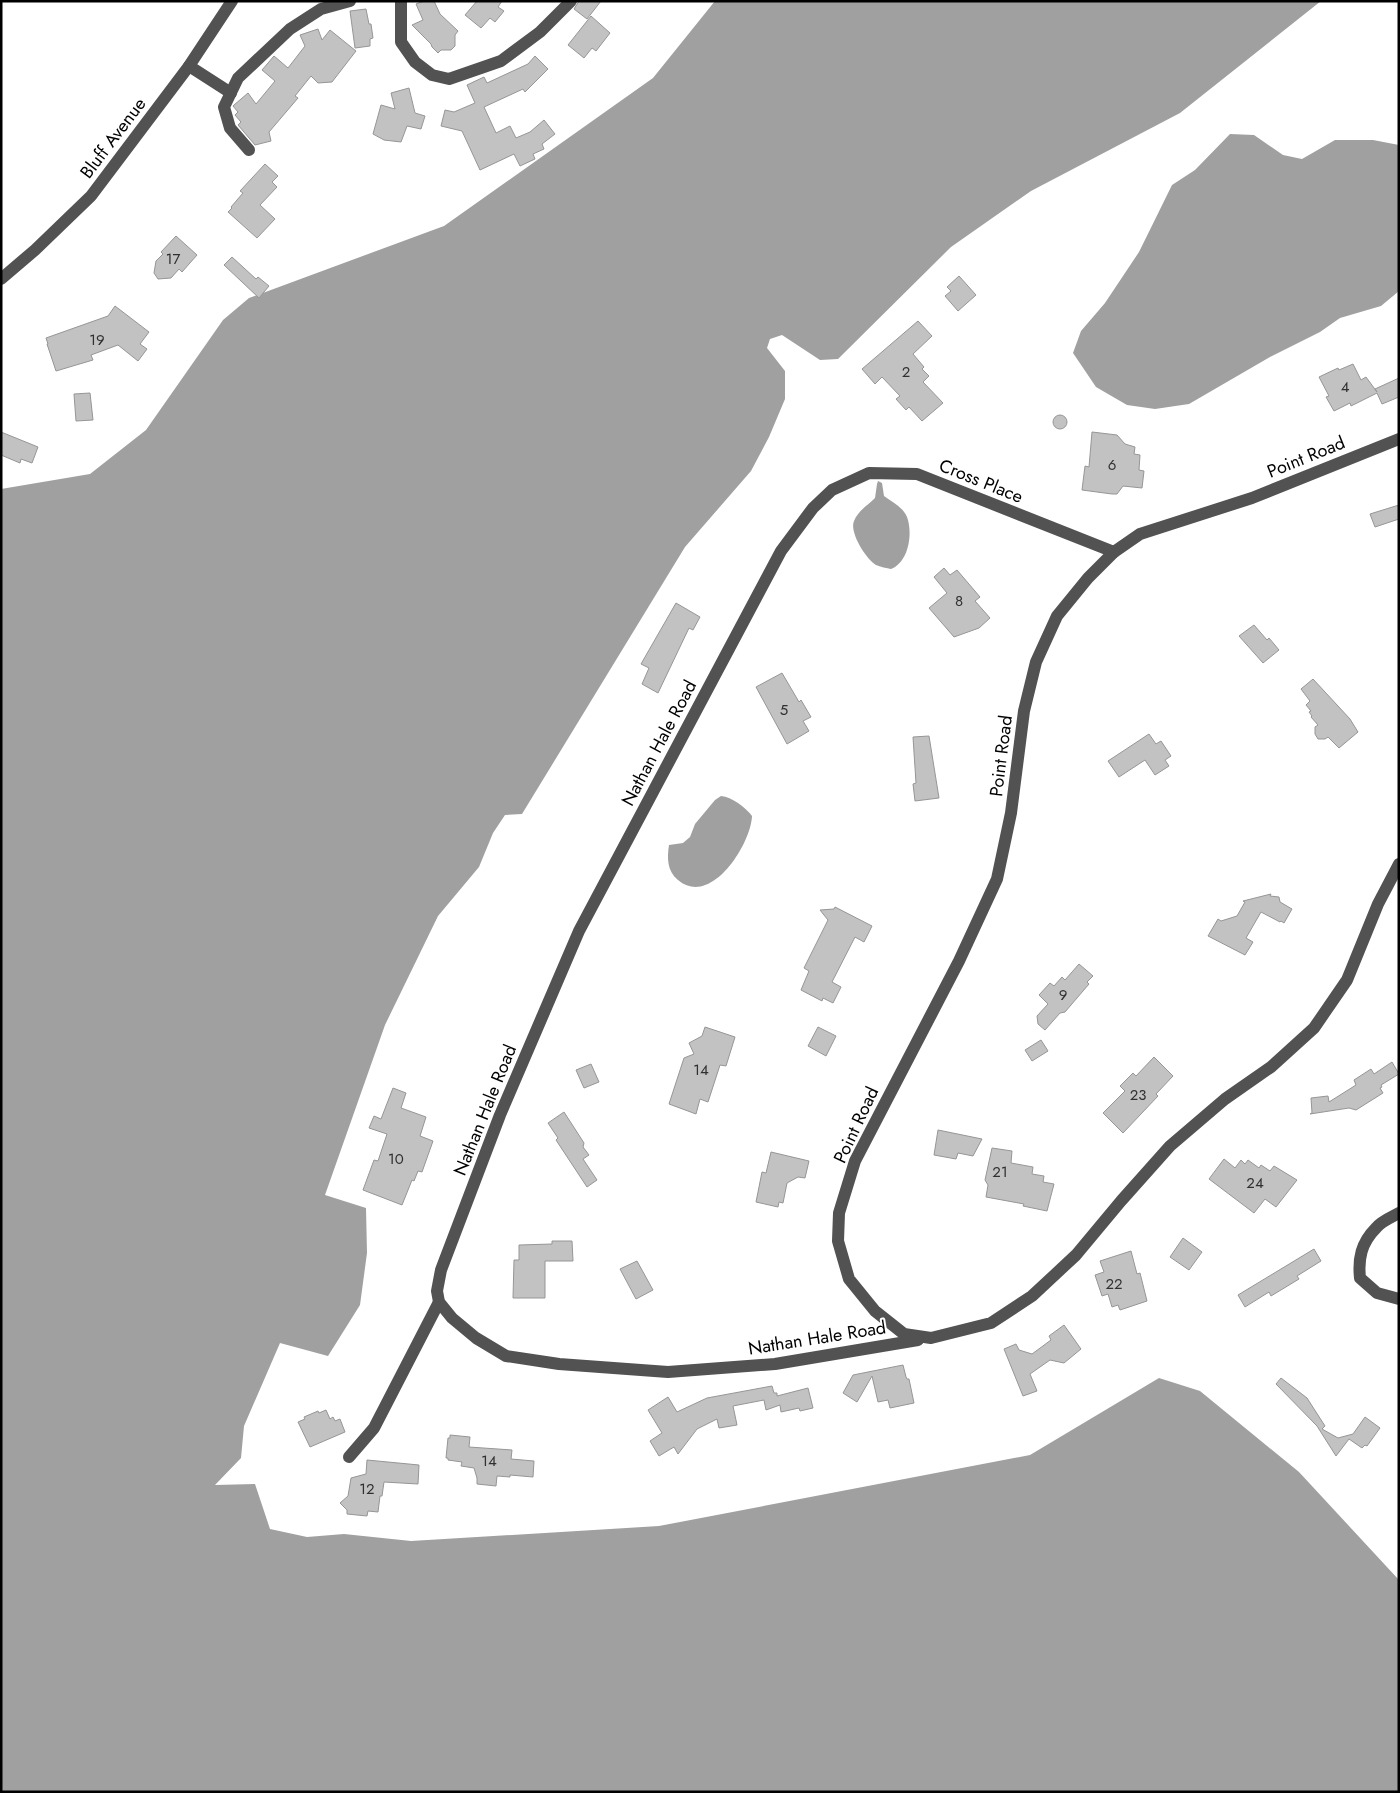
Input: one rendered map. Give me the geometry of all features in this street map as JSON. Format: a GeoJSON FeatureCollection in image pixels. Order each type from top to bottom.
{"type":"FeatureCollection","features":[{"type":"Feature","properties":{"kind":"street","name":"Bluff Avenue"},"geometry":{"type":"LineString","coordinates":[[1,279],[35,250],[91,196],[189,66],[232,1]]}},
{"type":"Feature","properties":{"kind":"street"},"geometry":{"type":"LineString","coordinates":[[249,150],[230,128],[224,107],[238,78],[290,29],[321,9],[350,1]]}},
{"type":"Feature","properties":{"kind":"street"},"geometry":{"type":"LineString","coordinates":[[401,1],[401,42],[415,62],[432,75],[449,79],[501,61],[540,32],[571,1]]}},
{"type":"Feature","properties":{"kind":"street"},"geometry":{"type":"LineString","coordinates":[[189,66],[231,93]]}},
{"type":"Feature","properties":{"kind":"street","name":"Point Road"},"geometry":{"type":"LineString","coordinates":[[1399,438],[1252,498],[1140,534],[1114,552],[1088,578],[1057,616],[1036,662],[1024,711],[1011,813],[997,879],[959,960],[855,1162],[839,1213],[838,1241],[849,1279],[875,1311],[904,1334],[931,1338],[991,1323],[1032,1296],[1076,1256],[1121,1201],[1170,1146],[1225,1099],[1271,1067],[1314,1028],[1347,980],[1378,904],[1399,864]]}},
{"type":"Feature","properties":{"kind":"street","name":"Cross Place"},"geometry":{"type":"LineString","coordinates":[[832,490],[869,473],[917,474],[1114,552]]}},
{"type":"Feature","properties":{"kind":"street","name":"Nathan Hale Road"},"geometry":{"type":"LineString","coordinates":[[832,490],[813,508],[781,551],[579,931],[500,1115],[444,1261],[437,1291],[439,1302],[452,1318],[476,1338],[506,1356],[559,1364],[668,1372],[775,1364],[931,1338]]}},
{"type":"Feature","properties":{"kind":"street"},"geometry":{"type":"LineString","coordinates":[[1399,1213],[1376,1227],[1366,1242],[1358,1260],[1360,1278],[1377,1293],[1399,1299]]}},
{"type":"Feature","properties":{"kind":"street"},"geometry":{"type":"LineString","coordinates":[[349,1457],[374,1428],[439,1302]]}},
{"type":"Feature","properties":{"kind":"shaded area"},"geometry":{"type":"Polygon","coordinates":[[[715,1],[1321,1],[1180,113],[1031,191],[951,247],[838,359],[820,360],[782,335],[770,339],[767,348],[785,371],[785,399],[769,437],[751,471],[685,547],[522,814],[505,815],[493,833],[479,867],[438,916],[385,1025],[325,1195],[366,1208],[367,1253],[360,1305],[328,1356],[280,1343],[244,1426],[241,1458],[215,1485],[255,1484],[270,1529],[307,1537],[344,1534],[411,1541],[659,1526],[1030,1455],[1159,1378],[1200,1391],[1299,1472],[1399,1580],[1399,1792],[1,1792],[1,489],[90,474],[146,430],[223,320],[249,298],[444,226],[653,78],[715,1]]]}},
{"type":"Feature","properties":{"kind":"shaded area"},"geometry":{"type":"Polygon","coordinates":[[[1230,134],[1254,135],[1283,155],[1302,159],[1335,140],[1373,140],[1399,145],[1399,291],[1381,306],[1340,318],[1320,332],[1270,357],[1189,404],[1155,409],[1127,405],[1096,387],[1073,353],[1081,331],[1105,303],[1139,252],[1172,185],[1195,170],[1230,134]]]}},
{"type":"Feature","properties":{"kind":"shaded area"},"geometry":{"type":"Polygon","coordinates":[[[878,481],[882,483],[884,496],[903,510],[909,524],[910,531],[906,554],[891,569],[878,566],[872,562],[859,545],[853,526],[856,517],[875,498],[878,481]]]}},
{"type":"Feature","properties":{"kind":"shaded area"},"geometry":{"type":"Polygon","coordinates":[[[721,796],[734,800],[752,816],[750,828],[745,842],[727,869],[716,879],[703,886],[691,886],[678,880],[672,873],[668,859],[669,845],[683,843],[690,837],[695,824],[715,800],[721,796]]]}},
{"type":"Feature","properties":{"kind":"building"},"geometry":{"type":"Polygon","coordinates":[[[424,1],[434,1],[440,14],[458,31],[455,35],[455,46],[451,50],[441,50],[438,53],[412,25],[423,20],[416,4],[424,1]]]}},
{"type":"Feature","properties":{"kind":"building"},"geometry":{"type":"Polygon","coordinates":[[[477,1],[502,1],[498,7],[504,11],[495,22],[490,18],[481,28],[465,15],[477,1]]]}},
{"type":"Feature","properties":{"kind":"building"},"geometry":{"type":"Polygon","coordinates":[[[579,1],[601,1],[587,19],[574,9],[579,1]]]}},
{"type":"Feature","properties":{"kind":"building"},"geometry":{"type":"Polygon","coordinates":[[[366,9],[373,38],[370,39],[370,46],[355,48],[350,11],[366,9]]]}},
{"type":"Feature","properties":{"kind":"building"},"geometry":{"type":"Polygon","coordinates":[[[591,16],[610,33],[596,51],[592,48],[584,58],[568,45],[591,16]]]}},
{"type":"Feature","properties":{"kind":"building"},"geometry":{"type":"Polygon","coordinates":[[[318,29],[322,40],[330,30],[356,51],[332,82],[318,83],[311,76],[295,96],[298,98],[269,132],[271,141],[255,145],[238,125],[241,122],[235,115],[238,112],[233,106],[248,93],[256,104],[275,81],[262,70],[274,56],[288,68],[305,46],[300,35],[318,29]]]}},
{"type":"Feature","properties":{"kind":"building"},"geometry":{"type":"Polygon","coordinates":[[[535,56],[548,69],[525,92],[523,89],[484,107],[496,133],[510,126],[516,138],[530,132],[544,120],[555,134],[542,144],[544,149],[533,154],[535,159],[520,166],[514,154],[480,170],[462,131],[441,126],[445,110],[454,112],[475,103],[467,85],[484,77],[487,83],[528,64],[535,56]]]}},
{"type":"Feature","properties":{"kind":"building"},"geometry":{"type":"Polygon","coordinates":[[[409,88],[415,113],[425,116],[421,129],[407,126],[401,142],[384,140],[373,134],[381,105],[395,109],[391,93],[409,88]]]}},
{"type":"Feature","properties":{"kind":"building"},"geometry":{"type":"Polygon","coordinates":[[[265,164],[278,176],[272,182],[277,187],[260,205],[275,219],[257,238],[228,212],[243,193],[240,191],[265,164]]]}},
{"type":"Feature","properties":{"kind":"building"},"geometry":{"type":"Polygon","coordinates":[[[176,236],[197,255],[182,272],[179,269],[171,278],[158,279],[154,273],[156,261],[163,254],[161,252],[176,236]]]}},
{"type":"Feature","properties":{"kind":"building"},"geometry":{"type":"Polygon","coordinates":[[[232,257],[256,279],[258,277],[269,286],[259,298],[224,265],[232,257]]]}},
{"type":"Feature","properties":{"kind":"building"},"geometry":{"type":"Polygon","coordinates":[[[959,276],[976,295],[958,311],[945,296],[951,291],[947,287],[959,276]]]}},
{"type":"Feature","properties":{"kind":"building"},"geometry":{"type":"Polygon","coordinates":[[[115,306],[149,332],[140,344],[147,349],[138,361],[118,345],[91,355],[93,360],[56,371],[46,338],[108,316],[115,306]]]}},
{"type":"Feature","properties":{"kind":"building"},"geometry":{"type":"Polygon","coordinates":[[[918,321],[932,336],[913,354],[924,367],[922,369],[929,376],[923,382],[943,403],[922,421],[909,407],[906,410],[896,399],[900,396],[882,377],[875,384],[862,369],[918,321]]]}},
{"type":"Feature","properties":{"kind":"building"},"geometry":{"type":"Polygon","coordinates":[[[1353,364],[1361,380],[1366,377],[1377,392],[1375,389],[1399,378],[1399,397],[1382,404],[1377,393],[1351,406],[1350,403],[1334,411],[1326,397],[1329,396],[1319,377],[1338,368],[1339,370],[1353,364]]]}},
{"type":"Feature","properties":{"kind":"building"},"geometry":{"type":"Polygon","coordinates":[[[90,393],[93,420],[76,421],[74,394],[90,393]]]}},
{"type":"Feature","properties":{"kind":"building"},"geometry":{"type":"Polygon","coordinates":[[[1060,415],[1065,417],[1067,422],[1065,427],[1060,429],[1055,427],[1053,422],[1055,417],[1060,415]]]}},
{"type":"Feature","properties":{"kind":"building"},"geometry":{"type":"Polygon","coordinates":[[[1,432],[38,447],[32,463],[21,459],[20,463],[1,455],[1,432]]]}},
{"type":"Feature","properties":{"kind":"building"},"geometry":{"type":"Polygon","coordinates":[[[1092,432],[1117,435],[1125,444],[1135,447],[1134,454],[1140,455],[1139,470],[1144,471],[1142,488],[1123,486],[1117,494],[1082,490],[1085,466],[1089,467],[1092,432]]]}},
{"type":"Feature","properties":{"kind":"building"},"geometry":{"type":"Polygon","coordinates":[[[1399,505],[1399,519],[1375,527],[1370,514],[1399,505]]]}},
{"type":"Feature","properties":{"kind":"building"},"geometry":{"type":"Polygon","coordinates":[[[944,568],[950,575],[957,570],[980,597],[975,601],[990,618],[979,628],[954,637],[929,608],[947,593],[934,577],[944,568]]]}},
{"type":"Feature","properties":{"kind":"building"},"geometry":{"type":"Polygon","coordinates":[[[676,603],[700,617],[693,630],[689,628],[658,693],[642,684],[649,668],[641,664],[676,603]]]}},
{"type":"Feature","properties":{"kind":"building"},"geometry":{"type":"Polygon","coordinates":[[[1254,625],[1279,650],[1263,663],[1239,636],[1254,625]]]}},
{"type":"Feature","properties":{"kind":"building"},"geometry":{"type":"Polygon","coordinates":[[[782,673],[799,702],[801,700],[811,717],[803,721],[809,731],[787,744],[756,687],[782,673]]]}},
{"type":"Feature","properties":{"kind":"building"},"geometry":{"type":"Polygon","coordinates":[[[1313,679],[1350,719],[1358,732],[1339,748],[1328,737],[1318,739],[1315,734],[1315,727],[1318,725],[1311,717],[1309,712],[1311,711],[1306,705],[1310,701],[1301,689],[1313,679]]]}},
{"type":"Feature","properties":{"kind":"building"},"geometry":{"type":"Polygon","coordinates":[[[1149,734],[1156,744],[1161,741],[1171,756],[1165,760],[1169,766],[1155,775],[1145,760],[1119,777],[1108,761],[1149,734]]]}},
{"type":"Feature","properties":{"kind":"building"},"geometry":{"type":"Polygon","coordinates":[[[929,736],[939,798],[915,801],[913,784],[916,783],[913,737],[929,736]]]}},
{"type":"Feature","properties":{"kind":"building"},"geometry":{"type":"Polygon","coordinates":[[[1271,894],[1270,896],[1279,897],[1280,902],[1292,909],[1284,923],[1261,912],[1246,938],[1253,942],[1245,955],[1208,936],[1218,919],[1221,921],[1237,916],[1245,902],[1243,901],[1271,894]]]}},
{"type":"Feature","properties":{"kind":"building"},"geometry":{"type":"Polygon","coordinates":[[[835,907],[872,926],[864,942],[855,937],[832,982],[841,987],[833,1003],[823,998],[822,1001],[801,990],[809,971],[804,968],[828,920],[820,910],[834,909],[835,907]]]}},
{"type":"Feature","properties":{"kind":"building"},"geometry":{"type":"Polygon","coordinates":[[[1079,964],[1093,976],[1087,982],[1089,984],[1065,1012],[1060,1013],[1045,1030],[1038,1024],[1037,1016],[1048,1004],[1039,995],[1050,983],[1054,986],[1062,977],[1065,980],[1079,964]]]}},
{"type":"Feature","properties":{"kind":"building"},"geometry":{"type":"Polygon","coordinates":[[[705,1027],[735,1037],[726,1066],[720,1065],[708,1102],[700,1099],[696,1114],[669,1104],[684,1058],[694,1054],[689,1043],[702,1036],[705,1027]]]}},
{"type":"Feature","properties":{"kind":"building"},"geometry":{"type":"Polygon","coordinates":[[[818,1027],[836,1036],[826,1056],[808,1046],[818,1027]]]}},
{"type":"Feature","properties":{"kind":"building"},"geometry":{"type":"Polygon","coordinates":[[[1041,1040],[1048,1051],[1032,1061],[1025,1050],[1041,1040]]]}},
{"type":"Feature","properties":{"kind":"building"},"geometry":{"type":"Polygon","coordinates":[[[1154,1057],[1173,1076],[1156,1094],[1158,1096],[1123,1133],[1103,1113],[1125,1091],[1120,1086],[1133,1073],[1136,1076],[1154,1057]]]}},
{"type":"Feature","properties":{"kind":"building"},"geometry":{"type":"Polygon","coordinates":[[[1392,1062],[1399,1074],[1381,1085],[1382,1087],[1380,1088],[1383,1093],[1356,1110],[1349,1108],[1310,1114],[1312,1113],[1311,1098],[1328,1096],[1329,1102],[1356,1085],[1354,1080],[1371,1069],[1374,1074],[1392,1062]]]}},
{"type":"Feature","properties":{"kind":"building"},"geometry":{"type":"Polygon","coordinates":[[[591,1064],[599,1082],[584,1088],[576,1070],[591,1064]]]}},
{"type":"Feature","properties":{"kind":"building"},"geometry":{"type":"Polygon","coordinates":[[[393,1088],[406,1093],[401,1108],[426,1117],[420,1136],[433,1141],[422,1172],[418,1171],[414,1181],[412,1180],[402,1205],[363,1190],[374,1160],[378,1161],[387,1134],[369,1128],[374,1116],[381,1119],[393,1088]]]}},
{"type":"Feature","properties":{"kind":"building"},"geometry":{"type":"Polygon","coordinates":[[[564,1112],[584,1143],[583,1147],[589,1155],[583,1159],[597,1180],[587,1187],[556,1140],[558,1138],[548,1123],[564,1112]]]}},
{"type":"Feature","properties":{"kind":"building"},"geometry":{"type":"Polygon","coordinates":[[[938,1130],[982,1139],[973,1156],[958,1153],[956,1159],[934,1155],[938,1130]]]}},
{"type":"Feature","properties":{"kind":"building"},"geometry":{"type":"Polygon","coordinates":[[[992,1148],[1012,1151],[1011,1163],[1033,1167],[1032,1174],[1044,1176],[1043,1182],[1054,1184],[1047,1211],[1023,1206],[1024,1204],[986,1197],[988,1185],[985,1180],[992,1148]]]}},
{"type":"Feature","properties":{"kind":"building"},"geometry":{"type":"Polygon","coordinates":[[[771,1152],[809,1161],[805,1178],[798,1177],[787,1183],[783,1203],[779,1202],[778,1207],[756,1202],[762,1172],[766,1173],[771,1152]]]}},
{"type":"Feature","properties":{"kind":"building"},"geometry":{"type":"Polygon","coordinates":[[[1224,1159],[1235,1168],[1241,1160],[1245,1164],[1248,1160],[1259,1168],[1261,1165],[1270,1171],[1274,1166],[1297,1180],[1276,1207],[1265,1199],[1254,1213],[1209,1179],[1224,1159]]]}},
{"type":"Feature","properties":{"kind":"building"},"geometry":{"type":"Polygon","coordinates":[[[1183,1238],[1202,1252],[1189,1270],[1170,1257],[1183,1238]]]}},
{"type":"Feature","properties":{"kind":"building"},"geometry":{"type":"Polygon","coordinates":[[[552,1241],[572,1241],[573,1261],[545,1261],[545,1298],[513,1298],[514,1260],[519,1260],[519,1245],[552,1244],[552,1241]]]}},
{"type":"Feature","properties":{"kind":"building"},"geometry":{"type":"Polygon","coordinates":[[[1314,1249],[1321,1261],[1297,1276],[1299,1279],[1271,1296],[1269,1292],[1245,1307],[1238,1295],[1314,1249]]]}},
{"type":"Feature","properties":{"kind":"building"},"geometry":{"type":"Polygon","coordinates":[[[1131,1251],[1137,1274],[1140,1273],[1147,1301],[1120,1310],[1118,1305],[1112,1307],[1108,1294],[1102,1296],[1095,1275],[1104,1272],[1100,1261],[1131,1251]]]}},
{"type":"Feature","properties":{"kind":"building"},"geometry":{"type":"Polygon","coordinates":[[[637,1261],[653,1290],[636,1299],[620,1269],[637,1261]]]}},
{"type":"Feature","properties":{"kind":"building"},"geometry":{"type":"Polygon","coordinates":[[[1064,1325],[1081,1349],[1064,1363],[1050,1360],[1030,1374],[1037,1391],[1023,1396],[1004,1349],[1016,1344],[1019,1350],[1032,1354],[1051,1340],[1049,1336],[1064,1325]]]}},
{"type":"Feature","properties":{"kind":"building"},"geometry":{"type":"Polygon","coordinates":[[[903,1365],[906,1377],[909,1379],[914,1403],[890,1408],[888,1400],[878,1402],[872,1376],[857,1402],[843,1393],[853,1375],[903,1365]]]}},
{"type":"Feature","properties":{"kind":"building"},"geometry":{"type":"Polygon","coordinates":[[[1281,1378],[1307,1398],[1325,1426],[1322,1429],[1338,1438],[1353,1434],[1365,1417],[1380,1428],[1367,1446],[1365,1445],[1362,1448],[1349,1439],[1336,1456],[1317,1426],[1276,1384],[1281,1378]]]}},
{"type":"Feature","properties":{"kind":"building"},"geometry":{"type":"Polygon","coordinates":[[[772,1386],[777,1396],[808,1388],[813,1408],[800,1411],[799,1408],[781,1412],[780,1405],[766,1410],[764,1400],[733,1406],[737,1425],[719,1428],[717,1419],[697,1429],[678,1454],[674,1447],[659,1456],[650,1441],[662,1433],[648,1410],[668,1397],[677,1412],[707,1398],[772,1386]]]}},
{"type":"Feature","properties":{"kind":"building"},"geometry":{"type":"Polygon","coordinates":[[[326,1410],[330,1419],[333,1417],[335,1421],[340,1419],[345,1432],[310,1447],[298,1422],[318,1411],[319,1413],[326,1410]]]}},
{"type":"Feature","properties":{"kind":"building"},"geometry":{"type":"Polygon","coordinates":[[[450,1435],[470,1437],[469,1447],[512,1450],[511,1459],[534,1461],[533,1477],[497,1476],[496,1486],[477,1484],[474,1468],[461,1466],[462,1462],[446,1458],[450,1435]]]}},
{"type":"Feature","properties":{"kind":"building"},"geometry":{"type":"Polygon","coordinates":[[[367,1460],[419,1465],[418,1484],[384,1482],[378,1512],[368,1511],[367,1516],[347,1514],[347,1510],[340,1503],[348,1496],[351,1478],[366,1474],[367,1460]]]}}]}
